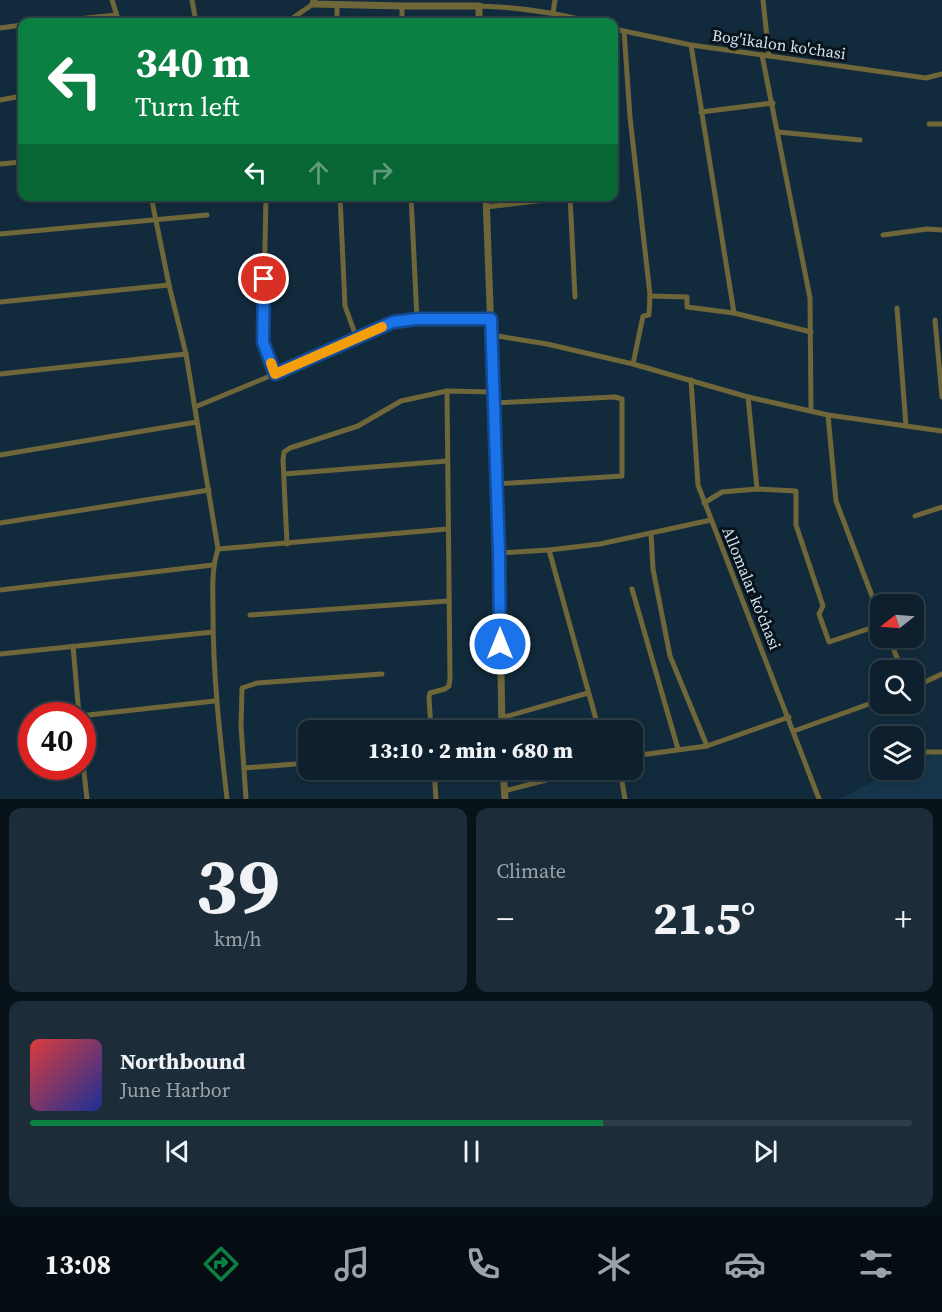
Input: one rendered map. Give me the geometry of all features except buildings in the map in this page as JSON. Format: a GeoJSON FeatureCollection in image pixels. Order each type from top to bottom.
{"type":"FeatureCollection","features":[{"type":"Feature","properties":{"kind":"street"},"geometry":{"type":"LineString","coordinates":[[112,0],[117,18]]}},
{"type":"Feature","properties":{"kind":"street"},"geometry":{"type":"LineString","coordinates":[[192,0],[195,18]]}},
{"type":"Feature","properties":{"kind":"street"},"geometry":{"type":"LineString","coordinates":[[553,13],[555,0]]}},
{"type":"Feature","properties":{"kind":"street"},"geometry":{"type":"LineString","coordinates":[[763,0],[766,56],[773,103],[810,298],[811,410]]}},
{"type":"Feature","properties":{"kind":"street"},"geometry":{"type":"LineString","coordinates":[[292,18],[313,2],[389,3],[402,6],[445,3],[479,6],[515,3],[574,18]]}},
{"type":"Feature","properties":{"kind":"street"},"geometry":{"type":"LineString","coordinates":[[337,4],[337,18]]}},
{"type":"Feature","properties":{"kind":"street"},"geometry":{"type":"LineString","coordinates":[[402,6],[402,18]]}},
{"type":"Feature","properties":{"kind":"street"},"geometry":{"type":"LineString","coordinates":[[479,6],[479,18]]}},
{"type":"Feature","properties":{"kind":"street"},"geometry":{"type":"LineString","coordinates":[[87,18],[116,15]]}},
{"type":"Feature","properties":{"kind":"street"},"geometry":{"type":"LineString","coordinates":[[0,28],[18,26]]}},
{"type":"Feature","properties":{"kind":"street","name":"Bog'ikalon ko'chasi"},"geometry":{"type":"LineString","coordinates":[[618,30],[691,45],[926,78],[942,74]]}},
{"type":"Feature","properties":{"kind":"street"},"geometry":{"type":"LineString","coordinates":[[624,31],[630,117],[650,296],[649,315],[643,316],[633,364]]}},
{"type":"Feature","properties":{"kind":"street"},"geometry":{"type":"LineString","coordinates":[[691,45],[734,313]]}},
{"type":"Feature","properties":{"kind":"street"},"geometry":{"type":"LineString","coordinates":[[0,100],[18,97]]}},
{"type":"Feature","properties":{"kind":"street"},"geometry":{"type":"LineString","coordinates":[[701,112],[773,103]]}},
{"type":"Feature","properties":{"kind":"street"},"geometry":{"type":"LineString","coordinates":[[929,124],[942,124]]}},
{"type":"Feature","properties":{"kind":"street"},"geometry":{"type":"LineString","coordinates":[[778,132],[860,140]]}},
{"type":"Feature","properties":{"kind":"street"},"geometry":{"type":"LineString","coordinates":[[0,164],[18,162]]}},
{"type":"Feature","properties":{"kind":"street"},"geometry":{"type":"LineString","coordinates":[[153,201],[169,285],[186,354],[218,549],[213,565],[215,701],[227,799]]}},
{"type":"Feature","properties":{"kind":"street"},"geometry":{"type":"LineString","coordinates":[[266,201],[263,342],[275,374]]}},
{"type":"Feature","properties":{"kind":"street"},"geometry":{"type":"LineString","coordinates":[[340,201],[345,306],[357,339]]}},
{"type":"Feature","properties":{"kind":"street"},"geometry":{"type":"LineString","coordinates":[[411,201],[417,319]]}},
{"type":"Feature","properties":{"kind":"street"},"geometry":{"type":"LineString","coordinates":[[486,201],[499,553],[501,718],[588,693]]}},
{"type":"Feature","properties":{"kind":"street"},"geometry":{"type":"LineString","coordinates":[[486,207],[536,201]]}},
{"type":"Feature","properties":{"kind":"street"},"geometry":{"type":"LineString","coordinates":[[570,201],[575,297]]}},
{"type":"Feature","properties":{"kind":"street"},"geometry":{"type":"LineString","coordinates":[[0,234],[207,215]]}},
{"type":"Feature","properties":{"kind":"street"},"geometry":{"type":"LineString","coordinates":[[883,235],[927,229],[942,230]]}},
{"type":"Feature","properties":{"kind":"street"},"geometry":{"type":"LineString","coordinates":[[0,302],[169,285]]}},
{"type":"Feature","properties":{"kind":"street"},"geometry":{"type":"LineString","coordinates":[[650,296],[687,297],[687,307],[734,313],[811,332]]}},
{"type":"Feature","properties":{"kind":"street"},"geometry":{"type":"LineString","coordinates":[[897,308],[906,426]]}},
{"type":"Feature","properties":{"kind":"street"},"geometry":{"type":"LineString","coordinates":[[195,407],[393,322],[417,319],[491,319]]}},
{"type":"Feature","properties":{"kind":"street"},"geometry":{"type":"LineString","coordinates":[[935,320],[942,397]]}},
{"type":"Feature","properties":{"kind":"street"},"geometry":{"type":"LineString","coordinates":[[492,335],[547,344],[633,364],[748,397],[828,415],[942,431]]}},
{"type":"Feature","properties":{"kind":"street"},"geometry":{"type":"LineString","coordinates":[[0,374],[186,354]]}},
{"type":"Feature","properties":{"kind":"street","name":"Allomalar ko'chasi"},"geometry":{"type":"LineString","coordinates":[[691,380],[698,486],[819,799]]}},
{"type":"Feature","properties":{"kind":"street"},"geometry":{"type":"LineString","coordinates":[[287,544],[284,452],[358,426],[401,401],[447,391],[493,392]]}},
{"type":"Feature","properties":{"kind":"street"},"geometry":{"type":"LineString","coordinates":[[431,720],[430,693],[445,689],[450,678],[447,391]]}},
{"type":"Feature","properties":{"kind":"street"},"geometry":{"type":"LineString","coordinates":[[494,403],[615,397],[622,399],[622,476],[496,484]]}},
{"type":"Feature","properties":{"kind":"street"},"geometry":{"type":"LineString","coordinates":[[748,397],[757,489]]}},
{"type":"Feature","properties":{"kind":"street"},"geometry":{"type":"LineString","coordinates":[[828,415],[836,501],[871,594]]}},
{"type":"Feature","properties":{"kind":"street"},"geometry":{"type":"LineString","coordinates":[[0,455],[197,422]]}},
{"type":"Feature","properties":{"kind":"street"},"geometry":{"type":"LineString","coordinates":[[284,474],[447,461]]}},
{"type":"Feature","properties":{"kind":"street"},"geometry":{"type":"LineString","coordinates":[[704,503],[722,492],[757,489],[796,491],[796,525],[823,606],[819,614],[829,642],[870,628]]}},
{"type":"Feature","properties":{"kind":"street"},"geometry":{"type":"LineString","coordinates":[[0,523],[209,490]]}},
{"type":"Feature","properties":{"kind":"street"},"geometry":{"type":"LineString","coordinates":[[915,516],[942,507]]}},
{"type":"Feature","properties":{"kind":"street"},"geometry":{"type":"LineString","coordinates":[[499,553],[600,544],[711,520]]}},
{"type":"Feature","properties":{"kind":"street"},"geometry":{"type":"LineString","coordinates":[[218,549],[447,529]]}},
{"type":"Feature","properties":{"kind":"street"},"geometry":{"type":"LineString","coordinates":[[651,534],[653,569],[670,656],[707,746]]}},
{"type":"Feature","properties":{"kind":"street"},"geometry":{"type":"LineString","coordinates":[[549,550],[596,720]]}},
{"type":"Feature","properties":{"kind":"street"},"geometry":{"type":"LineString","coordinates":[[0,590],[213,565]]}},
{"type":"Feature","properties":{"kind":"street"},"geometry":{"type":"LineString","coordinates":[[632,589],[678,749]]}},
{"type":"Feature","properties":{"kind":"street"},"geometry":{"type":"LineString","coordinates":[[250,615],[448,601]]}},
{"type":"Feature","properties":{"kind":"street"},"geometry":{"type":"LineString","coordinates":[[0,654],[213,632]]}},
{"type":"Feature","properties":{"kind":"street"},"geometry":{"type":"LineString","coordinates":[[73,646],[78,702]]}},
{"type":"Feature","properties":{"kind":"street"},"geometry":{"type":"LineString","coordinates":[[246,799],[241,726],[242,688],[257,683],[382,674]]}},
{"type":"Feature","properties":{"kind":"street"},"geometry":{"type":"LineString","coordinates":[[924,682],[942,674]]}},
{"type":"Feature","properties":{"kind":"street"},"geometry":{"type":"LineString","coordinates":[[96,713],[215,701]]}},
{"type":"Feature","properties":{"kind":"street"},"geometry":{"type":"LineString","coordinates":[[794,731],[870,704]]}},
{"type":"Feature","properties":{"kind":"street"},"geometry":{"type":"LineString","coordinates":[[643,754],[707,746],[789,717]]}},
{"type":"Feature","properties":{"kind":"street"},"geometry":{"type":"LineString","coordinates":[[924,752],[942,752]]}},
{"type":"Feature","properties":{"kind":"street"},"geometry":{"type":"LineString","coordinates":[[244,768],[298,764]]}},
{"type":"Feature","properties":{"kind":"street"},"geometry":{"type":"LineString","coordinates":[[85,780],[87,799]]}},
{"type":"Feature","properties":{"kind":"street"},"geometry":{"type":"LineString","coordinates":[[435,780],[436,799]]}},
{"type":"Feature","properties":{"kind":"street"},"geometry":{"type":"LineString","coordinates":[[504,780],[505,795],[553,780]]}},
{"type":"Feature","properties":{"kind":"street"},"geometry":{"type":"LineString","coordinates":[[622,780],[625,799]]}},
{"type":"Feature","properties":{"kind":"shaded area"},"geometry":{"type":"Polygon","coordinates":[[[924,755],[942,755],[942,799],[840,799],[876,780],[924,780],[924,755]]]}},
{"type":"Feature","properties":{"kind":"slow traffic"},"geometry":{"type":"LineString","coordinates":[[271,363],[275,374],[382,327]]}},
{"type":"Feature","properties":{"kind":"route"},"geometry":{"type":"LineString","coordinates":[[264,279],[263,342],[275,374],[393,322],[417,319],[491,319],[500,644]]}}]}
